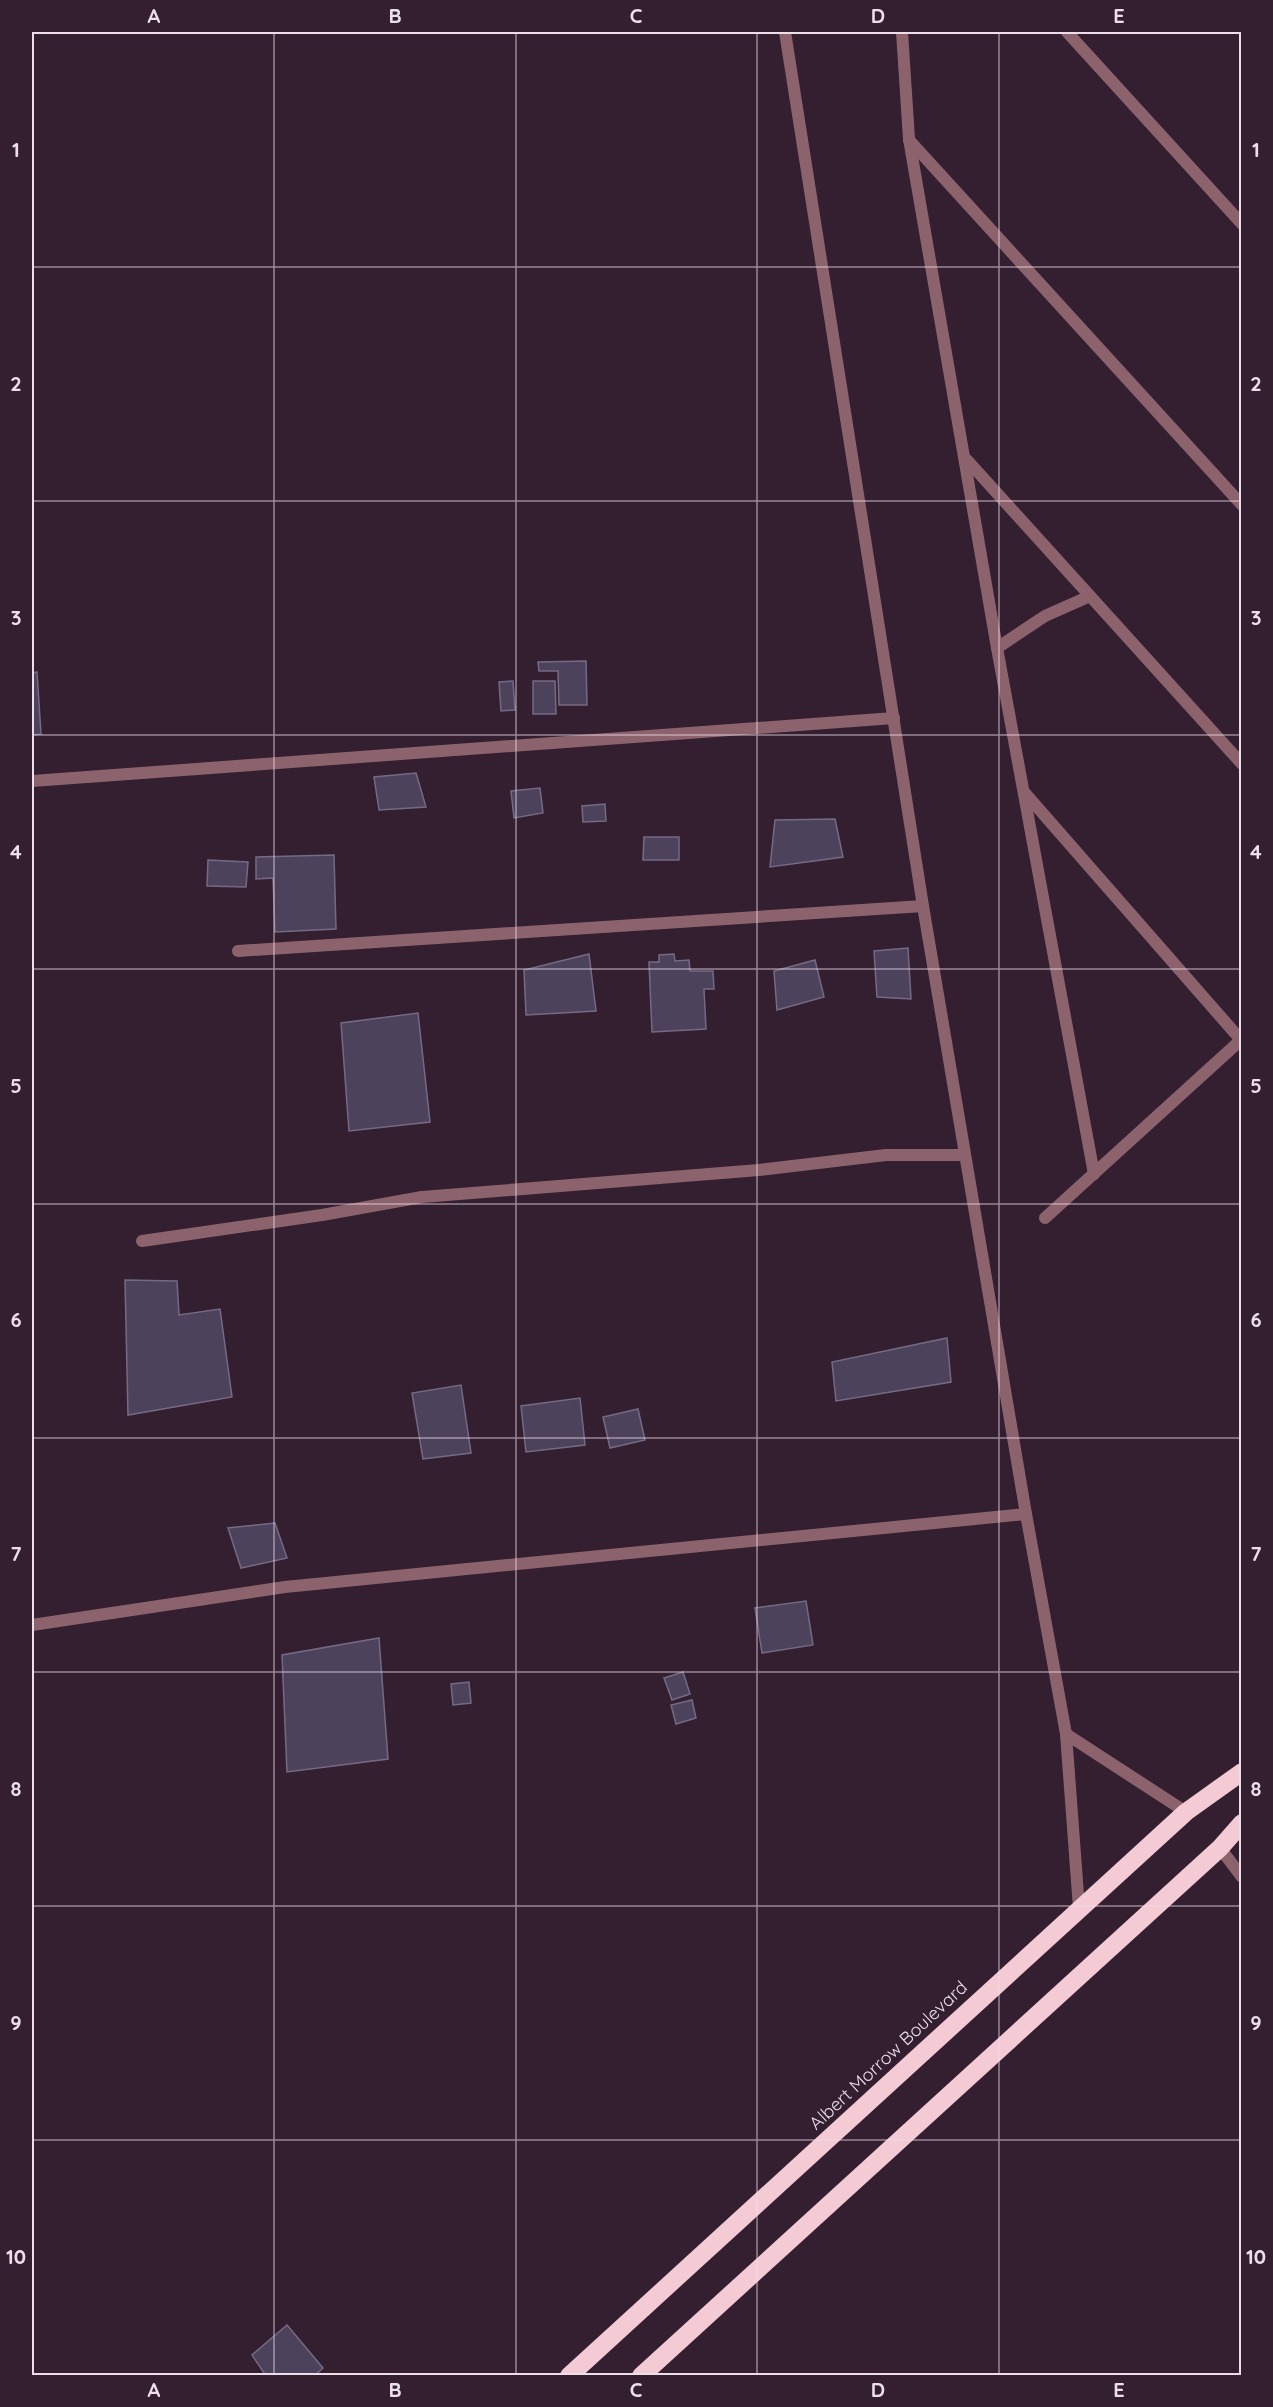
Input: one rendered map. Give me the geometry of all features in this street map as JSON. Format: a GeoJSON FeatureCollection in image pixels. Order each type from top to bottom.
{"type":"FeatureCollection","features":[{"type":"Feature","properties":{"kind":"highway","name":"Albert Morrow Boulevard"},"geometry":{"type":"LineString","coordinates":[[569,2376],[1079,1908],[1186,1812],[1242,1772]]}},
{"type":"Feature","properties":{"kind":"highway"},"geometry":{"type":"LineString","coordinates":[[641,2376],[1220,1848],[1242,1823]]}},
{"type":"Feature","properties":{"kind":"street"},"geometry":{"type":"LineString","coordinates":[[785,32],[923,906],[1026,1514],[1066,1734],[1079,1908]]}},
{"type":"Feature","properties":{"kind":"street"},"geometry":{"type":"LineString","coordinates":[[903,32],[909,139],[997,648],[1094,1174]]}},
{"type":"Feature","properties":{"kind":"street"},"geometry":{"type":"LineString","coordinates":[[1067,32],[1242,224]]}},
{"type":"Feature","properties":{"kind":"street"},"geometry":{"type":"LineString","coordinates":[[909,139],[1242,505]]}},
{"type":"Feature","properties":{"kind":"street"},"geometry":{"type":"LineString","coordinates":[[966,459],[1242,764]]}},
{"type":"Feature","properties":{"kind":"street"},"geometry":{"type":"LineString","coordinates":[[997,648],[1045,616],[1090,596]]}},
{"type":"Feature","properties":{"kind":"street"},"geometry":{"type":"LineString","coordinates":[[32,782],[894,718]]}},
{"type":"Feature","properties":{"kind":"street"},"geometry":{"type":"LineString","coordinates":[[1024,792],[1241,1039],[1045,1218]]}},
{"type":"Feature","properties":{"kind":"street"},"geometry":{"type":"LineString","coordinates":[[238,951],[923,906]]}},
{"type":"Feature","properties":{"kind":"street"},"geometry":{"type":"LineString","coordinates":[[142,1240],[322,1215],[422,1197],[759,1170],[886,1155],[965,1155]]}},
{"type":"Feature","properties":{"kind":"street"},"geometry":{"type":"LineString","coordinates":[[32,1625],[285,1587],[1026,1514]]}},
{"type":"Feature","properties":{"kind":"street"},"geometry":{"type":"LineString","coordinates":[[1066,1734],[1186,1812]]}},
{"type":"Feature","properties":{"kind":"street"},"geometry":{"type":"LineString","coordinates":[[1220,1848],[1242,1877]]}},
{"type":"Feature","properties":{"kind":"building"},"geometry":{"type":"Polygon","coordinates":[[[586,661],[587,705],[559,705],[558,671],[539,671],[538,662],[586,661]]]}},
{"type":"Feature","properties":{"kind":"building"},"geometry":{"type":"Polygon","coordinates":[[[37,672],[41,734],[32,735],[32,673],[37,672]]]}},
{"type":"Feature","properties":{"kind":"building"},"geometry":{"type":"Polygon","coordinates":[[[513,681],[515,710],[501,711],[499,682],[513,681]]]}},
{"type":"Feature","properties":{"kind":"building"},"geometry":{"type":"Polygon","coordinates":[[[533,681],[555,681],[556,714],[533,714],[533,681]]]}},
{"type":"Feature","properties":{"kind":"building"},"geometry":{"type":"Polygon","coordinates":[[[416,773],[426,807],[379,810],[374,777],[416,773]]]}},
{"type":"Feature","properties":{"kind":"building"},"geometry":{"type":"Polygon","coordinates":[[[540,788],[543,813],[514,818],[511,791],[540,788]]]}},
{"type":"Feature","properties":{"kind":"building"},"geometry":{"type":"Polygon","coordinates":[[[605,804],[606,821],[583,822],[582,806],[605,804]]]}},
{"type":"Feature","properties":{"kind":"building"},"geometry":{"type":"Polygon","coordinates":[[[835,819],[843,857],[770,867],[775,820],[835,819]]]}},
{"type":"Feature","properties":{"kind":"building"},"geometry":{"type":"Polygon","coordinates":[[[644,837],[679,837],[679,860],[643,860],[644,837]]]}},
{"type":"Feature","properties":{"kind":"building"},"geometry":{"type":"Polygon","coordinates":[[[334,855],[336,929],[275,932],[273,878],[256,879],[256,857],[334,855]]]}},
{"type":"Feature","properties":{"kind":"building"},"geometry":{"type":"Polygon","coordinates":[[[208,860],[248,862],[246,887],[207,886],[208,860]]]}},
{"type":"Feature","properties":{"kind":"building"},"geometry":{"type":"Polygon","coordinates":[[[908,948],[911,999],[877,997],[874,951],[908,948]]]}},
{"type":"Feature","properties":{"kind":"building"},"geometry":{"type":"Polygon","coordinates":[[[589,954],[596,1011],[526,1015],[524,970],[589,954]]]}},
{"type":"Feature","properties":{"kind":"building"},"geometry":{"type":"Polygon","coordinates":[[[674,954],[675,961],[689,960],[690,971],[713,971],[714,989],[704,989],[706,1029],[652,1032],[649,962],[659,962],[659,955],[674,954]]]}},
{"type":"Feature","properties":{"kind":"building"},"geometry":{"type":"Polygon","coordinates":[[[815,960],[824,997],[777,1010],[774,971],[815,960]]]}},
{"type":"Feature","properties":{"kind":"building"},"geometry":{"type":"Polygon","coordinates":[[[418,1013],[430,1122],[349,1131],[341,1023],[418,1013]]]}},
{"type":"Feature","properties":{"kind":"building"},"geometry":{"type":"Polygon","coordinates":[[[125,1280],[177,1281],[179,1315],[220,1309],[232,1397],[128,1415],[125,1280]]]}},
{"type":"Feature","properties":{"kind":"building"},"geometry":{"type":"Polygon","coordinates":[[[947,1338],[951,1382],[836,1401],[832,1362],[947,1338]]]}},
{"type":"Feature","properties":{"kind":"building"},"geometry":{"type":"Polygon","coordinates":[[[461,1385],[471,1453],[423,1459],[412,1393],[461,1385]]]}},
{"type":"Feature","properties":{"kind":"building"},"geometry":{"type":"Polygon","coordinates":[[[580,1398],[585,1445],[526,1452],[521,1406],[580,1398]]]}},
{"type":"Feature","properties":{"kind":"building"},"geometry":{"type":"Polygon","coordinates":[[[638,1409],[645,1440],[610,1448],[603,1417],[638,1409]]]}},
{"type":"Feature","properties":{"kind":"building"},"geometry":{"type":"Polygon","coordinates":[[[275,1523],[287,1558],[241,1568],[228,1528],[275,1523]]]}},
{"type":"Feature","properties":{"kind":"building"},"geometry":{"type":"Polygon","coordinates":[[[806,1601],[813,1645],[762,1653],[755,1608],[806,1601]]]}},
{"type":"Feature","properties":{"kind":"building"},"geometry":{"type":"Polygon","coordinates":[[[379,1638],[388,1759],[287,1772],[282,1655],[379,1638]]]}},
{"type":"Feature","properties":{"kind":"building"},"geometry":{"type":"Polygon","coordinates":[[[683,1672],[690,1694],[672,1700],[664,1678],[683,1672]]]}},
{"type":"Feature","properties":{"kind":"building"},"geometry":{"type":"Polygon","coordinates":[[[469,1682],[471,1703],[453,1705],[451,1684],[469,1682]]]}},
{"type":"Feature","properties":{"kind":"building"},"geometry":{"type":"Polygon","coordinates":[[[692,1700],[696,1718],[676,1724],[671,1705],[692,1700]]]}},
{"type":"Feature","properties":{"kind":"building"},"geometry":{"type":"Polygon","coordinates":[[[287,2325],[323,2368],[314,2376],[266,2376],[252,2355],[287,2325]]]}}]}
